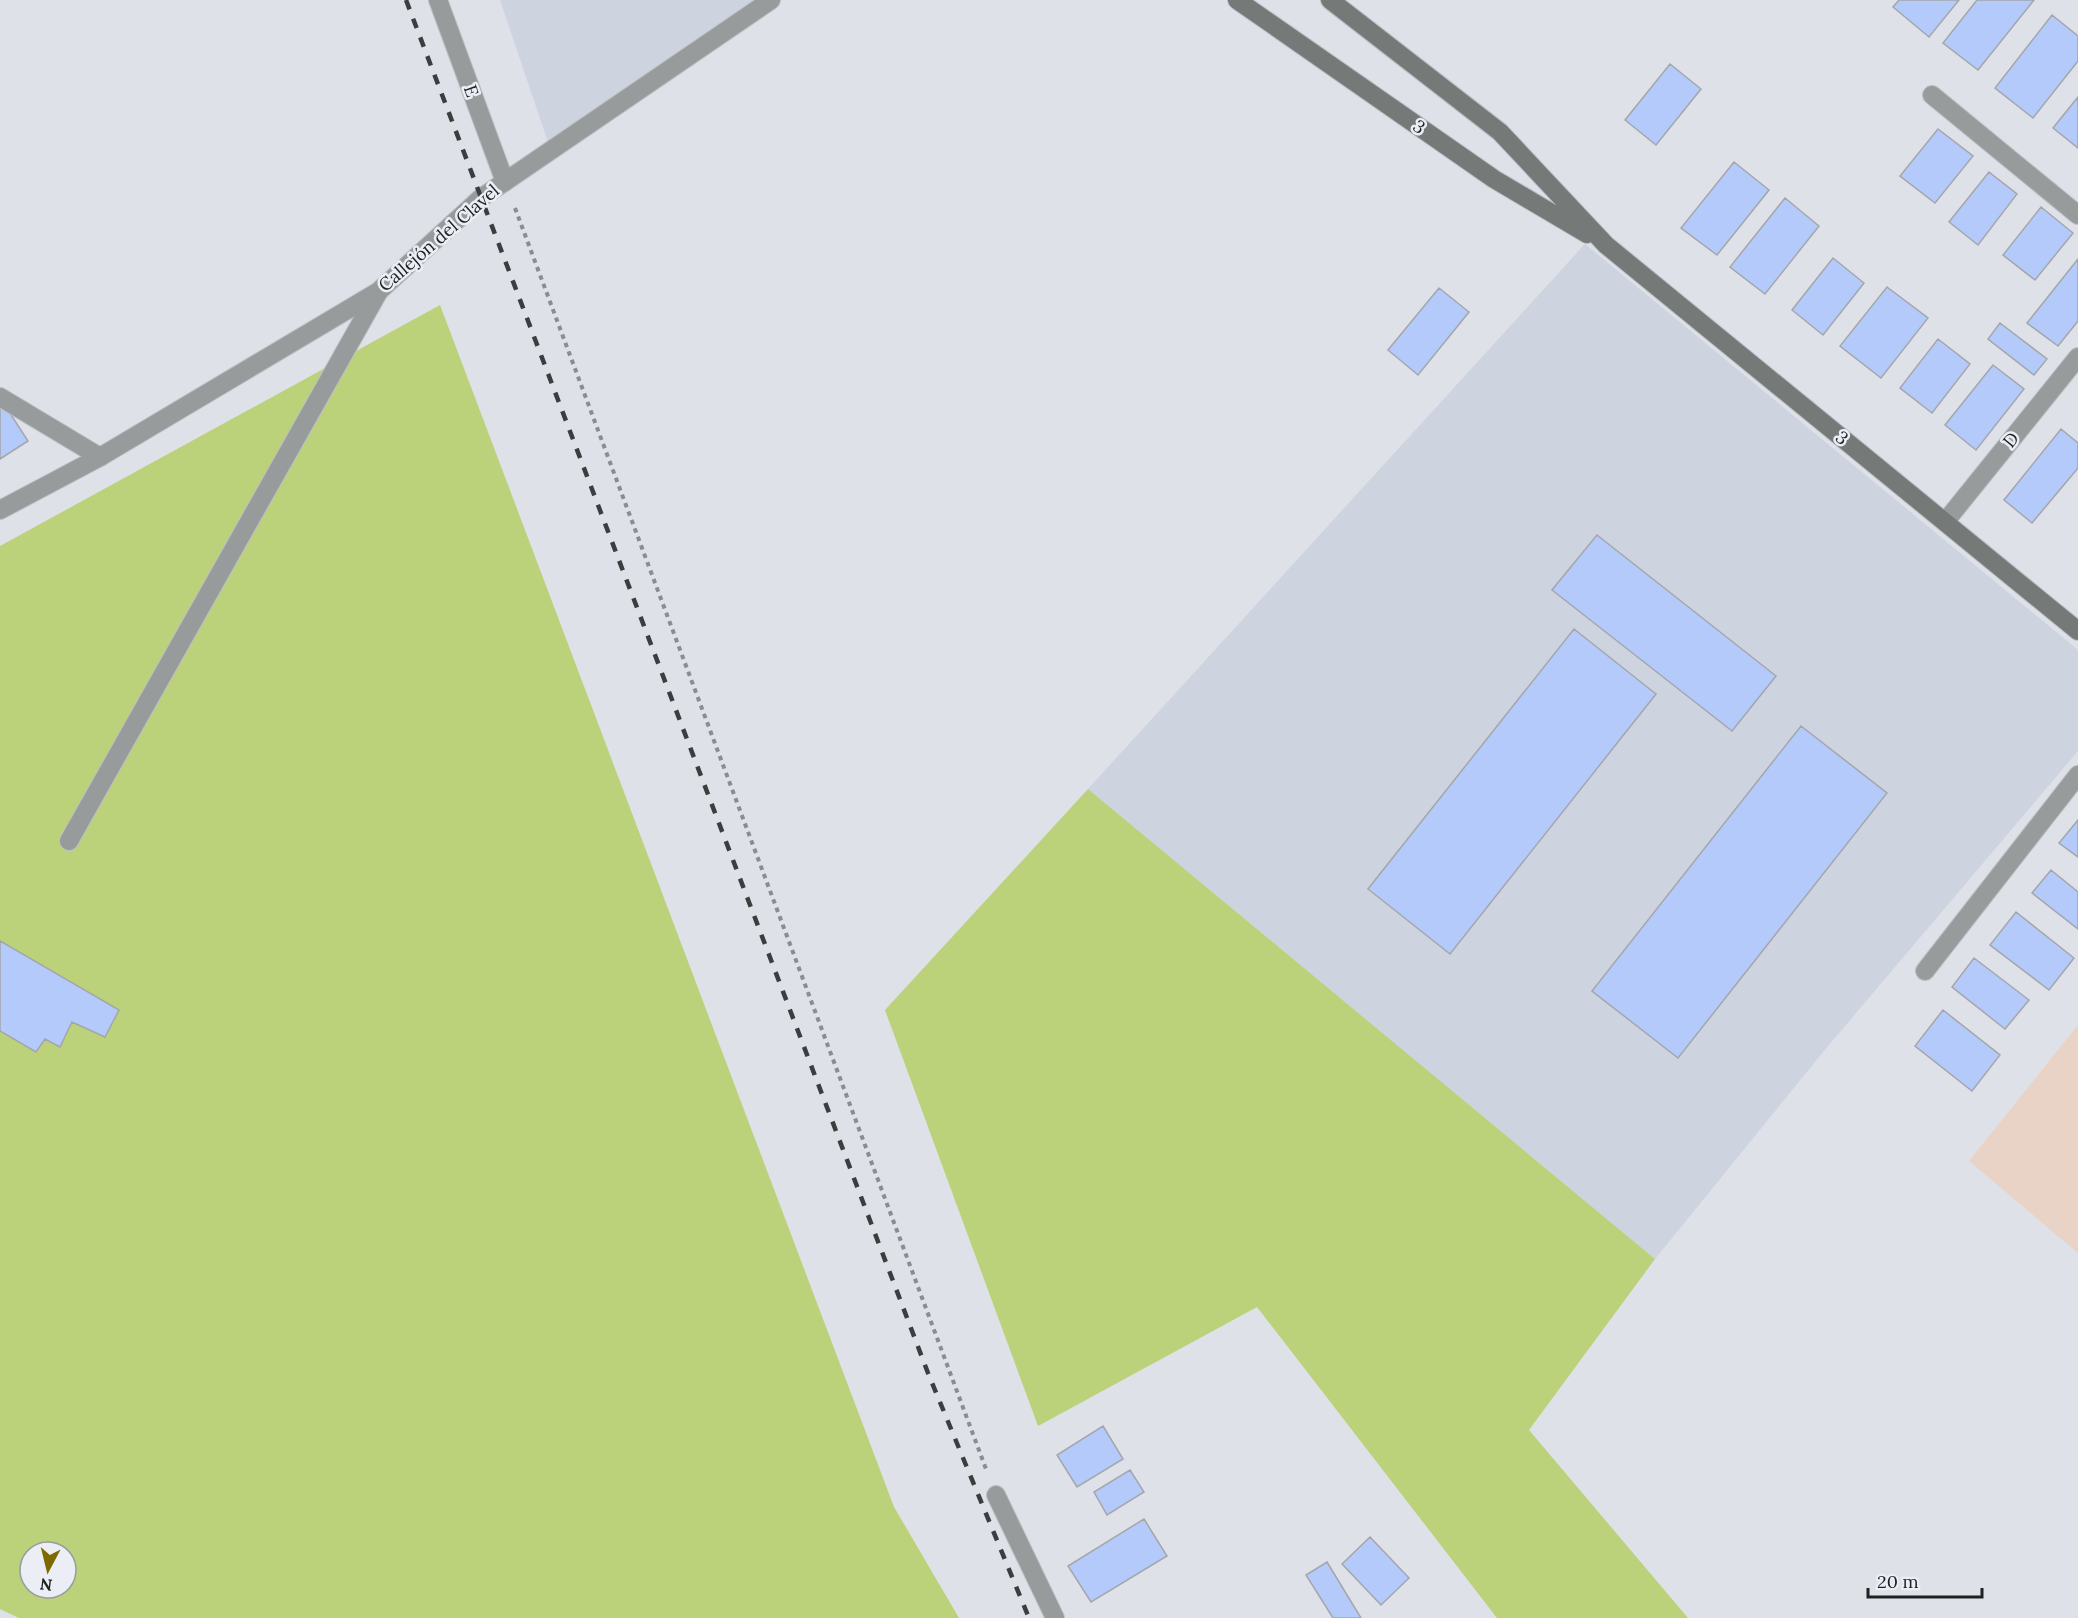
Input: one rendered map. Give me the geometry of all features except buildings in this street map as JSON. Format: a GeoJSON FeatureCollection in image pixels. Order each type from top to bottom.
{"type":"FeatureCollection","features":[{"type":"Feature","properties":{"kind":"street","name":"E"},"geometry":{"type":"LineString","coordinates":[[438,0],[505,182]]}},
{"type":"Feature","properties":{"kind":"street","name":"Callejón del Clavel"},"geometry":{"type":"LineString","coordinates":[[0,510],[100,457],[380,291],[481,198],[771,0]]}},
{"type":"Feature","properties":{"kind":"street","name":"3"},"geometry":{"type":"LineString","coordinates":[[1237,0],[1494,179],[1606,245]]}},
{"type":"Feature","properties":{"kind":"street","name":"3"},"geometry":{"type":"LineString","coordinates":[[1329,0],[1500,132],[1606,245],[2078,631]]}},
{"type":"Feature","properties":{"kind":"street"},"geometry":{"type":"LineString","coordinates":[[1932,95],[2078,215]]}},
{"type":"Feature","properties":{"kind":"street"},"geometry":{"type":"LineString","coordinates":[[69,841],[380,291]]}},
{"type":"Feature","properties":{"kind":"street","name":"D"},"geometry":{"type":"LineString","coordinates":[[1945,522],[2078,357]]}},
{"type":"Feature","properties":{"kind":"street"},"geometry":{"type":"LineString","coordinates":[[0,397],[100,457]]}},
{"type":"Feature","properties":{"kind":"street"},"geometry":{"type":"LineString","coordinates":[[1925,971],[2078,775]]}},
{"type":"Feature","properties":{"kind":"street"},"geometry":{"type":"LineString","coordinates":[[996,1495],[1055,1618]]}},
{"type":"Feature","properties":{"kind":"path"},"geometry":{"type":"LineString","coordinates":[[505,182],[996,1495]]}},
{"type":"Feature","properties":{"kind":"shaded area"},"geometry":{"type":"Polygon","coordinates":[[[500,0],[769,0],[551,151],[500,0]]]}},
{"type":"Feature","properties":{"kind":"shaded area"},"geometry":{"type":"Polygon","coordinates":[[[1585,244],[2078,650],[2078,751],[1823,1052],[1655,1259],[1088,789],[1585,244]]]}},
{"type":"Feature","properties":{"kind":"shaded area"},"geometry":{"type":"Polygon","coordinates":[[[2078,1025],[2078,1253],[1969,1161],[2078,1025]]]}},
{"type":"Feature","properties":{"kind":"green space"},"geometry":{"type":"Polygon","coordinates":[[[440,305],[894,1507],[959,1618],[19,1618],[0,1609],[0,546],[440,305]]]}},
{"type":"Feature","properties":{"kind":"green space"},"geometry":{"type":"Polygon","coordinates":[[[1088,789],[1655,1259],[1529,1430],[1688,1618],[1497,1618],[1257,1307],[1038,1426],[885,1010],[1088,789]]]}},
{"type":"Feature","properties":{"kind":"railway"},"geometry":{"type":"LineString","coordinates":[[406,0],[928,1373],[1029,1618]]}}]}
